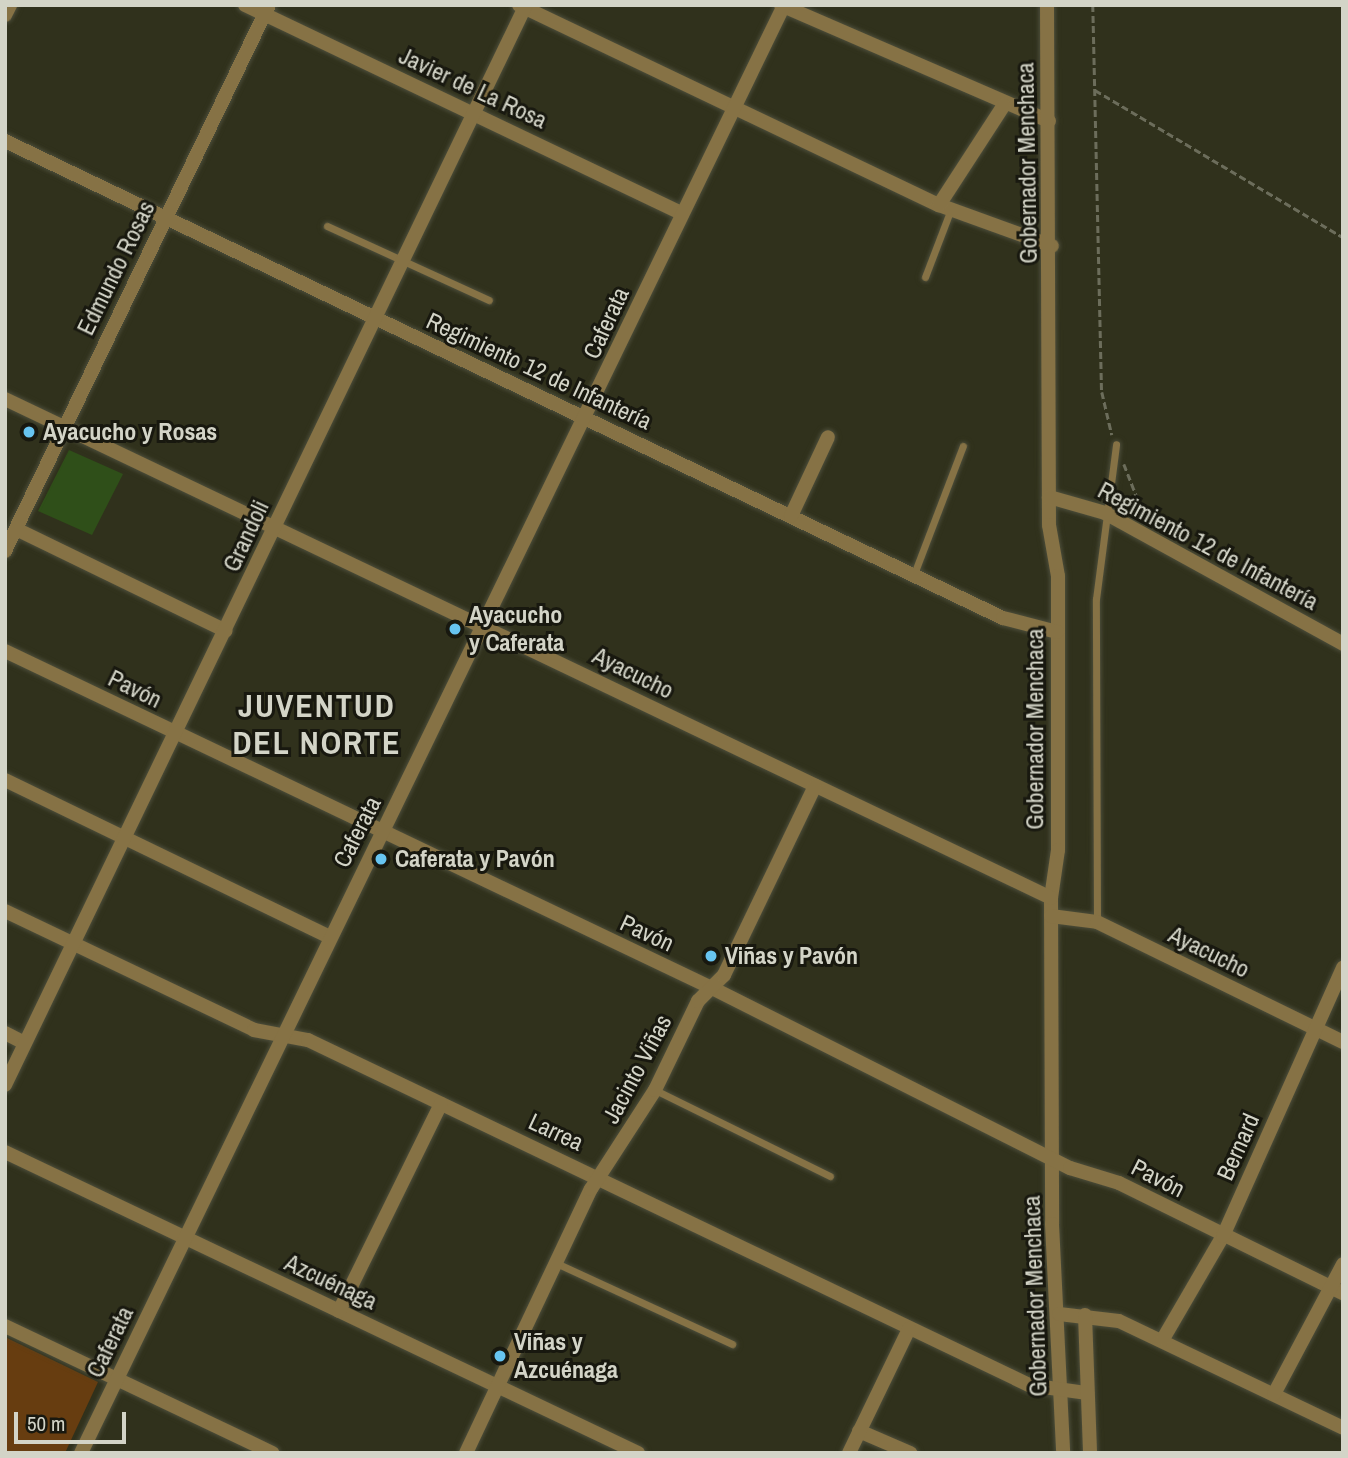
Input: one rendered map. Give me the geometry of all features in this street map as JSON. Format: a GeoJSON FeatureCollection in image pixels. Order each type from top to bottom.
{"type":"FeatureCollection","features":[{"type":"Feature","properties":{"kind":"street"},"geometry":{"type":"LineString","coordinates":[[5,15],[10,5]]}},
{"type":"Feature","properties":{"kind":"street","name":"Javier de La Rosa"},"geometry":{"type":"LineString","coordinates":[[245,5],[267,10],[682,213]]}},
{"type":"Feature","properties":{"kind":"street","name":"Gobernador Menchaca"},"geometry":{"type":"LineString","coordinates":[[1047,5],[1052,246],[1049,498],[1057,632],[1058,850],[1051,916],[1054,1159],[1063,1453]]}},
{"type":"Feature","properties":{"kind":"street"},"geometry":{"type":"LineString","coordinates":[[524,6],[945,207],[1052,246]]}},
{"type":"Feature","properties":{"kind":"street","name":"Grandoli"},"geometry":{"type":"LineString","coordinates":[[5,1085],[475,114],[524,6]]}},
{"type":"Feature","properties":{"kind":"street"},"geometry":{"type":"LineString","coordinates":[[783,6],[1004,105],[1049,121]]}},
{"type":"Feature","properties":{"kind":"street","name":"Caferata"},"geometry":{"type":"LineString","coordinates":[[81,1453],[281,1035],[586,419],[783,6]]}},
{"type":"Feature","properties":{"kind":"street","name":"Edmundo Rosas"},"geometry":{"type":"LineString","coordinates":[[5,551],[267,10]]}},
{"type":"Feature","properties":{"kind":"street"},"geometry":{"type":"LineString","coordinates":[[945,207],[1004,105]]}},
{"type":"Feature","properties":{"kind":"street","name":"Regimiento 12 de Infantería"},"geometry":{"type":"LineString","coordinates":[[5,141],[1018,625],[1057,632]]}},
{"type":"Feature","properties":{"kind":"street","name":"Ayacucho"},"geometry":{"type":"LineString","coordinates":[[5,399],[1051,898]]}},
{"type":"Feature","properties":{"kind":"street"},"geometry":{"type":"LineString","coordinates":[[791,516],[828,437]]}},
{"type":"Feature","properties":{"kind":"street","name":"Regimiento 12 de Infantería"},"geometry":{"type":"LineString","coordinates":[[1049,498],[1105,513],[1343,644]]}},
{"type":"Feature","properties":{"kind":"street"},"geometry":{"type":"LineString","coordinates":[[16,529],[226,631]]}},
{"type":"Feature","properties":{"kind":"street","name":"Pavón"},"geometry":{"type":"LineString","coordinates":[[5,651],[382,834],[712,988],[1054,1159],[1106,1177],[1337,1290]]}},
{"type":"Feature","properties":{"kind":"street"},"geometry":{"type":"LineString","coordinates":[[5,780],[330,937]]}},
{"type":"Feature","properties":{"kind":"street","name":"Jacinto Viñas"},"geometry":{"type":"LineString","coordinates":[[466,1453],[555,1264],[600,1178],[655,1090],[698,1001],[712,988],[732,960],[815,786]]}},
{"type":"Feature","properties":{"kind":"street","name":"Larrea"},"geometry":{"type":"LineString","coordinates":[[5,911],[254,1030],[308,1040],[1029,1385],[1062,1394],[1087,1393]]}},
{"type":"Feature","properties":{"kind":"street","name":"Ayacucho"},"geometry":{"type":"LineString","coordinates":[[1051,916],[1097,922],[1343,1042]]}},
{"type":"Feature","properties":{"kind":"street","name":"Bernard"},"geometry":{"type":"LineString","coordinates":[[1163,1339],[1185,1310],[1223,1236],[1343,968]]}},
{"type":"Feature","properties":{"kind":"street"},"geometry":{"type":"LineString","coordinates":[[5,1033],[25,1043]]}},
{"type":"Feature","properties":{"kind":"street"},"geometry":{"type":"LineString","coordinates":[[339,1311],[441,1104]]}},
{"type":"Feature","properties":{"kind":"street","name":"Azcuénaga"},"geometry":{"type":"LineString","coordinates":[[5,1152],[638,1453]]}},
{"type":"Feature","properties":{"kind":"street"},"geometry":{"type":"LineString","coordinates":[[1275,1394],[1337,1290],[1343,1264]]}},
{"type":"Feature","properties":{"kind":"street"},"geometry":{"type":"LineString","coordinates":[[1059,1314],[1085,1315],[1163,1339],[1343,1428]]}},
{"type":"Feature","properties":{"kind":"street","name":"Gobernador Menchaca"},"geometry":{"type":"LineString","coordinates":[[1085,1315],[1090,1453]]}},
{"type":"Feature","properties":{"kind":"street"},"geometry":{"type":"LineString","coordinates":[[5,1326],[272,1453]]}},
{"type":"Feature","properties":{"kind":"street"},"geometry":{"type":"LineString","coordinates":[[849,1453],[909,1329]]}},
{"type":"Feature","properties":{"kind":"street"},"geometry":{"type":"LineString","coordinates":[[859,1431],[909,1453]]}},
{"type":"Feature","properties":{"kind":"lane"},"geometry":{"type":"LineString","coordinates":[[925,277],[945,207]]}},
{"type":"Feature","properties":{"kind":"lane"},"geometry":{"type":"LineString","coordinates":[[327,226],[401,264],[489,300]]}},
{"type":"Feature","properties":{"kind":"lane"},"geometry":{"type":"LineString","coordinates":[[1097,922],[1096,600],[1105,513],[1116,444]]}},
{"type":"Feature","properties":{"kind":"lane"},"geometry":{"type":"LineString","coordinates":[[914,573],[963,446]]}},
{"type":"Feature","properties":{"kind":"lane"},"geometry":{"type":"LineString","coordinates":[[655,1090],[830,1175]]}},
{"type":"Feature","properties":{"kind":"lane"},"geometry":{"type":"LineString","coordinates":[[555,1264],[732,1344]]}},
{"type":"Feature","properties":{"kind":"path"},"geometry":{"type":"LineString","coordinates":[[1093,5],[1102,392],[1116,444],[1154,539]]}},
{"type":"Feature","properties":{"kind":"path"},"geometry":{"type":"LineString","coordinates":[[1095,90],[1343,237]]}},
{"type":"Feature","properties":{"kind":"shaded area"},"geometry":{"type":"Polygon","coordinates":[[[5,1337],[98,1382],[65,1453],[5,1453],[5,1337]]]}},
{"type":"Feature","properties":{"kind":"building"},"geometry":{"type":"Polygon","coordinates":[[[69,450],[123,474],[92,535],[38,511],[69,450]]]}},
{"type":"Feature","properties":{"kind":"place","name":"Ayacucho y Rosas"},"geometry":{"type":"Point","coordinates":[29,432]}},
{"type":"Feature","properties":{"kind":"place","name":"Ayacucho y Caferata"},"geometry":{"type":"Point","coordinates":[455,629]}},
{"type":"Feature","properties":{"kind":"place","name":"Caferata y Pavón"},"geometry":{"type":"Point","coordinates":[381,859]}},
{"type":"Feature","properties":{"kind":"place","name":"Viñas y Pavón"},"geometry":{"type":"Point","coordinates":[711,956]}},
{"type":"Feature","properties":{"kind":"place","name":"Viñas y Azcuénaga"},"geometry":{"type":"Point","coordinates":[500,1356]}},
{"type":"Feature","properties":{"kind":"district","name":"JUVENTUD DEL NORTE"},"geometry":{"type":"Point","coordinates":[317,726]}}]}
